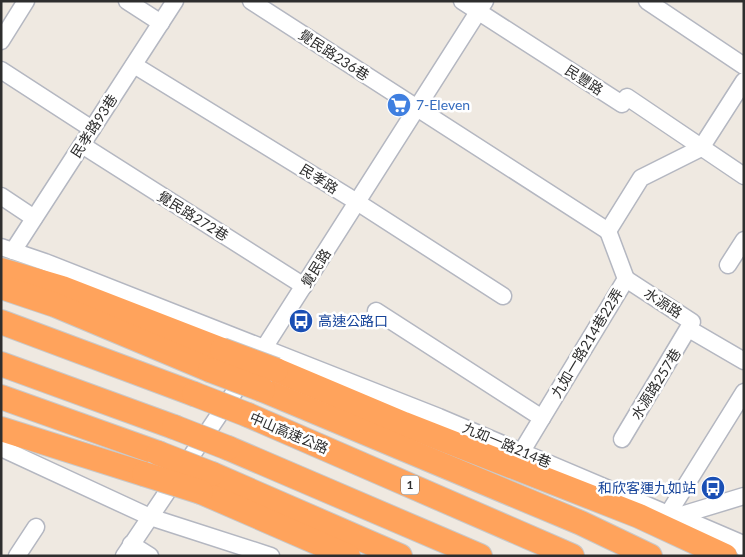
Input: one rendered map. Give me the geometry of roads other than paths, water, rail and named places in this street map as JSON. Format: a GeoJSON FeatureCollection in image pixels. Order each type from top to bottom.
{"type":"FeatureCollection","features":[{"type":"Feature","properties":{"kind":"highway"},"geometry":{"type":"LineString","coordinates":[[5,256],[62,288],[276,370],[404,424],[639,516],[725,556]]}},
{"type":"Feature","properties":{"kind":"highway"},"geometry":{"type":"LineString","coordinates":[[1,286],[55,305],[210,370],[264,390],[572,519],[650,556]]}},
{"type":"Feature","properties":{"kind":"highway","name":"中山高速公路"},"geometry":{"type":"LineString","coordinates":[[1,322],[248,415],[572,556]]}},
{"type":"Feature","properties":{"kind":"highway"},"geometry":{"type":"LineString","coordinates":[[1,364],[174,426],[480,556]]}},
{"type":"Feature","properties":{"kind":"highway"},"geometry":{"type":"LineString","coordinates":[[1,397],[158,453],[207,483],[348,556]]}},
{"type":"Feature","properties":{"kind":"highway"},"geometry":{"type":"LineString","coordinates":[[1,429],[144,474],[207,483],[400,556]]}},
{"type":"Feature","properties":{"kind":"street"},"geometry":{"type":"LineString","coordinates":[[1,41],[26,1]]}},
{"type":"Feature","properties":{"kind":"street"},"geometry":{"type":"LineString","coordinates":[[127,1],[161,23]]}},
{"type":"Feature","properties":{"kind":"street","name":"民孝路93巷"},"geometry":{"type":"LineString","coordinates":[[5,256],[34,218],[175,1]]}},
{"type":"Feature","properties":{"kind":"street","name":"覺民路236巷"},"geometry":{"type":"LineString","coordinates":[[251,1],[608,231]]}},
{"type":"Feature","properties":{"kind":"street","name":"民豐路"},"geometry":{"type":"LineString","coordinates":[[462,1],[482,7],[622,104],[627,97],[701,148]]}},
{"type":"Feature","properties":{"kind":"street"},"geometry":{"type":"LineString","coordinates":[[647,1],[744,66]]}},
{"type":"Feature","properties":{"kind":"street","name":"覺民路"},"geometry":{"type":"LineString","coordinates":[[128,550],[264,348],[482,7]]}},
{"type":"Feature","properties":{"kind":"street","name":"民孝路"},"geometry":{"type":"LineString","coordinates":[[134,65],[357,202],[503,296]]}},
{"type":"Feature","properties":{"kind":"street"},"geometry":{"type":"LineString","coordinates":[[1,70],[92,129]]}},
{"type":"Feature","properties":{"kind":"street"},"geometry":{"type":"LineString","coordinates":[[608,231],[641,178],[701,148],[744,82]]}},
{"type":"Feature","properties":{"kind":"street","name":"覺民路272巷"},"geometry":{"type":"LineString","coordinates":[[82,145],[304,286]]}},
{"type":"Feature","properties":{"kind":"street"},"geometry":{"type":"LineString","coordinates":[[701,148],[744,176]]}},
{"type":"Feature","properties":{"kind":"street"},"geometry":{"type":"LineString","coordinates":[[1,196],[34,218]]}},
{"type":"Feature","properties":{"kind":"street","name":"九如一路214巷22弄"},"geometry":{"type":"LineString","coordinates":[[522,452],[626,279],[608,231]]}},
{"type":"Feature","properties":{"kind":"street"},"geometry":{"type":"LineString","coordinates":[[728,265],[744,240]]}},
{"type":"Feature","properties":{"kind":"street","name":"九如一路214巷"},"geometry":{"type":"LineString","coordinates":[[5,256],[264,348],[741,543],[744,549]]}},
{"type":"Feature","properties":{"kind":"street","name":"水源路"},"geometry":{"type":"LineString","coordinates":[[626,279],[692,322],[689,329],[744,361]]}},
{"type":"Feature","properties":{"kind":"street"},"geometry":{"type":"LineString","coordinates":[[376,311],[542,418]]}},
{"type":"Feature","properties":{"kind":"street","name":"水源路257巷"},"geometry":{"type":"LineString","coordinates":[[622,439],[689,329]]}},
{"type":"Feature","properties":{"kind":"street"},"geometry":{"type":"LineString","coordinates":[[673,515],[744,392]]}},
{"type":"Feature","properties":{"kind":"street"},"geometry":{"type":"LineString","coordinates":[[1,448],[150,517],[271,556]]}},
{"type":"Feature","properties":{"kind":"street"},"geometry":{"type":"LineString","coordinates":[[673,515],[744,496]]}},
{"type":"Feature","properties":{"kind":"street"},"geometry":{"type":"LineString","coordinates":[[17,556],[36,527]]}},
{"type":"Feature","properties":{"kind":"street"},"geometry":{"type":"LineString","coordinates":[[128,550],[150,556]]}},
{"type":"Feature","properties":{"kind":"place","name":"7-Eleven"},"geometry":{"type":"Point","coordinates":[399,105]}},
{"type":"Feature","properties":{"kind":"place","name":"高速公路口"},"geometry":{"type":"Point","coordinates":[301,321]}},
{"type":"Feature","properties":{"kind":"place","name":"和欣客運九如站"},"geometry":{"type":"Point","coordinates":[713,488]}}]}
